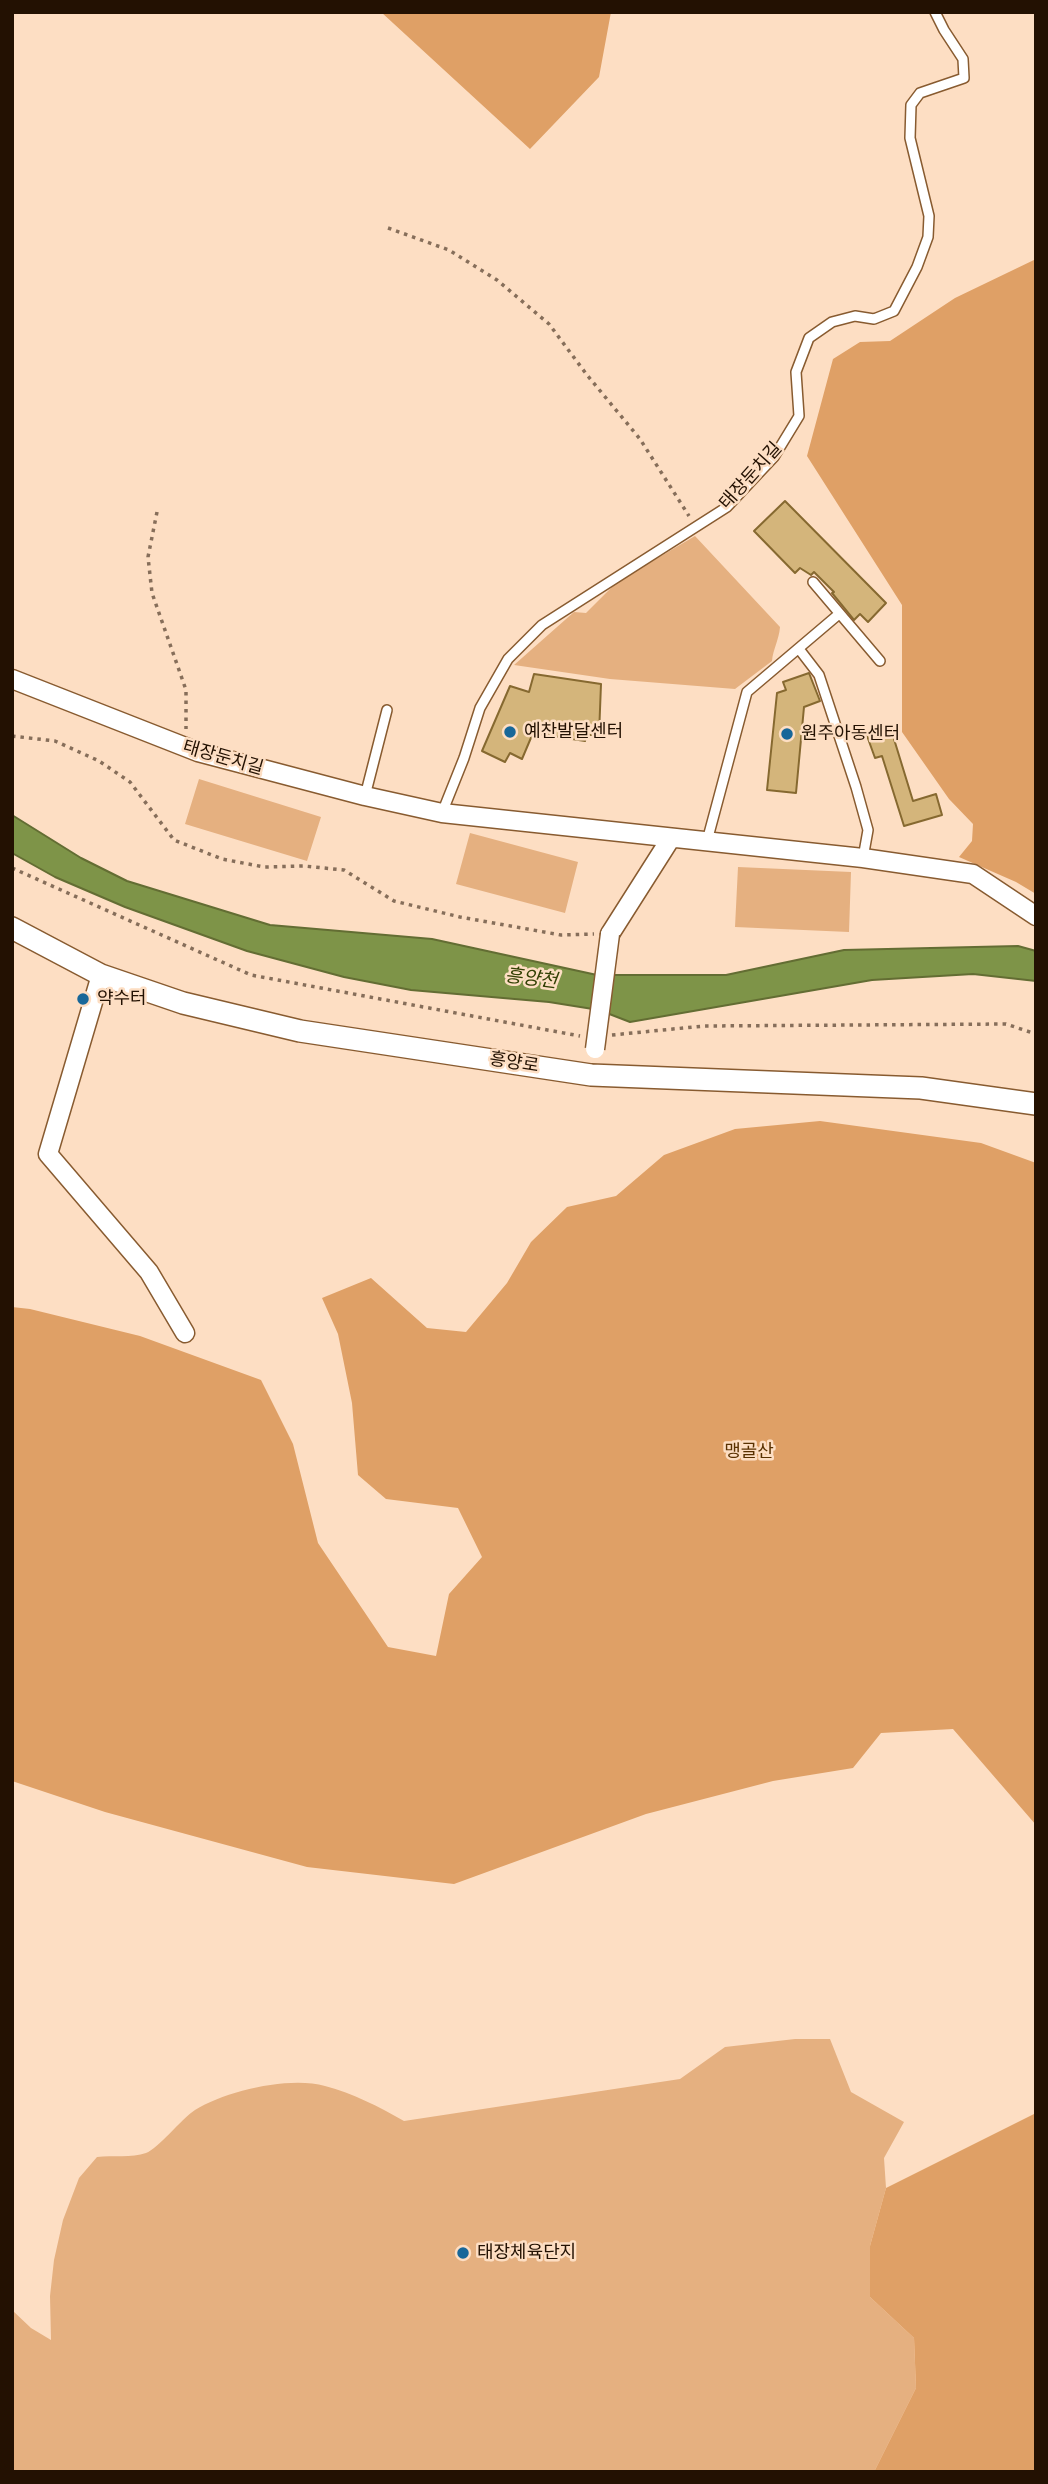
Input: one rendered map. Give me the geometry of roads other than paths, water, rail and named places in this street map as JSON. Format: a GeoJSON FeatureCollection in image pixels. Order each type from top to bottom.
{"type":"FeatureCollection","features":[{"type":"Feature","properties":{"kind":"street","name":"태장둔치길"},"geometry":{"type":"LineString","coordinates":[[12,679],[198,752],[365,796],[442,813],[863,858],[973,874],[1036,916]]}},
{"type":"Feature","properties":{"kind":"street"},"geometry":{"type":"LineString","coordinates":[[591,1075],[590,1043],[610,934],[671,838]]}},
{"type":"Feature","properties":{"kind":"street","name":"흥양로"},"geometry":{"type":"LineString","coordinates":[[12,928],[101,975],[183,1003],[300,1031],[591,1075],[921,1088],[1036,1104]]}},
{"type":"Feature","properties":{"kind":"street"},"geometry":{"type":"LineString","coordinates":[[101,975],[48,1154],[149,1272],[185,1333]]}},
{"type":"Feature","properties":{"kind":"lane","name":"태장둔치길"},"geometry":{"type":"LineString","coordinates":[[442,813],[480,708],[508,659],[542,625],[727,507],[774,457],[799,416],[796,372],[809,338],[832,322],[855,316],[874,319],[894,310],[917,267],[928,237],[929,216],[910,138],[911,105],[920,93],[964,78],[963,59],[935,12]]}},
{"type":"Feature","properties":{"kind":"lane"},"geometry":{"type":"LineString","coordinates":[[813,582],[880,661]]}},
{"type":"Feature","properties":{"kind":"lane"},"geometry":{"type":"LineString","coordinates":[[707,841],[747,692],[839,614]]}},
{"type":"Feature","properties":{"kind":"lane"},"geometry":{"type":"LineString","coordinates":[[799,649],[819,675],[856,787],[868,830],[863,858]]}},
{"type":"Feature","properties":{"kind":"lane"},"geometry":{"type":"LineString","coordinates":[[365,796],[387,710]]}},
{"type":"Feature","properties":{"kind":"water","name":"흥양천"},"geometry":{"type":"Polygon","coordinates":[[[12,815],[81,858],[127,881],[270,925],[432,939],[597,975],[726,975],[844,950],[1018,946],[1036,951],[1036,981],[973,974],[872,980],[630,1022],[599,1010],[549,1002],[411,990],[344,977],[247,951],[125,907],[55,877],[12,853],[12,815]]]}},
{"type":"Feature","properties":{"kind":"place","name":"예찬발달센터"},"geometry":{"type":"Point","coordinates":[510,732]}},
{"type":"Feature","properties":{"kind":"place","name":"원주아동센터"},"geometry":{"type":"Point","coordinates":[787,734]}},
{"type":"Feature","properties":{"kind":"place","name":"약수터"},"geometry":{"type":"Point","coordinates":[83,999]}},
{"type":"Feature","properties":{"kind":"place","name":"태장체육단지"},"geometry":{"type":"Point","coordinates":[463,2253]}},
{"type":"Feature","properties":{"kind":"park label","name":"맹골산"},"geometry":{"type":"Point","coordinates":[749,1452]}}]}
